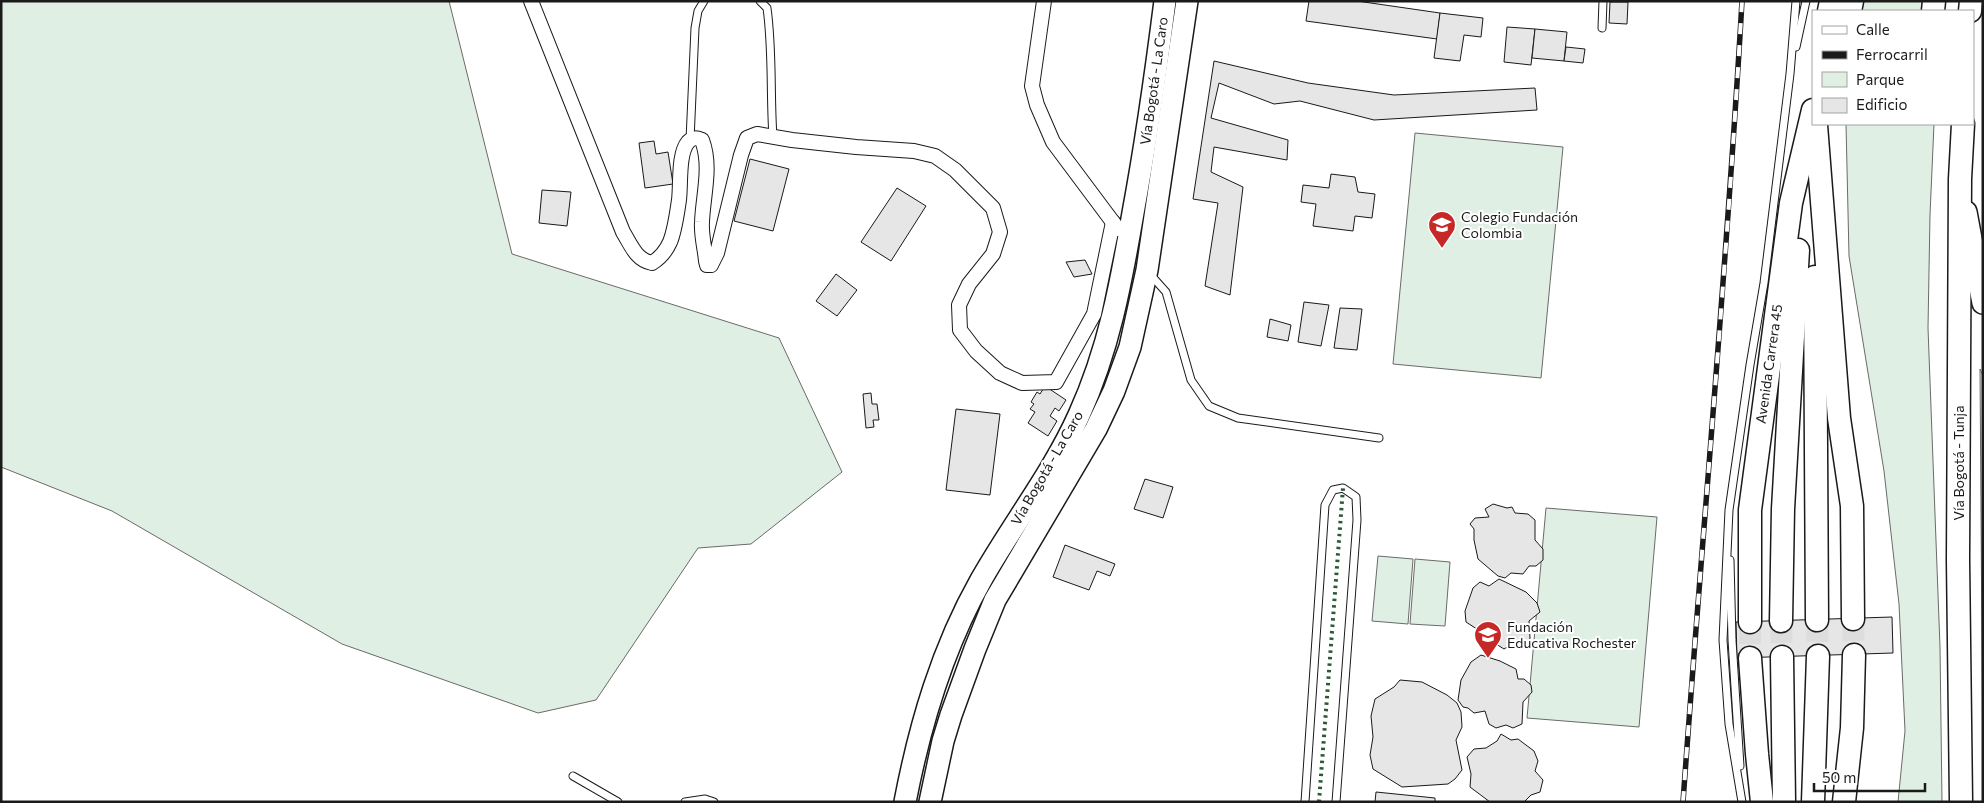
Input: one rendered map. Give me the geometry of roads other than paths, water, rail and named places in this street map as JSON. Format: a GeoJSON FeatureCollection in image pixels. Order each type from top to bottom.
{"type":"FeatureCollection","features":[{"type":"Feature","properties":{"kind":"highway","name":"Avenida Carrera 45"},"geometry":{"type":"LineString","coordinates":[[1750,622],[1750,510],[1791,203],[1812,114]]}},
{"type":"Feature","properties":{"kind":"highway","name":"Avenida Carrera 45"},"geometry":{"type":"LineString","coordinates":[[1781,621],[1783,509],[1800,214],[1812,123]]}},
{"type":"Feature","properties":{"kind":"highway"},"geometry":{"type":"LineString","coordinates":[[1815,125],[1839,418],[1852,506],[1853,619]]}},
{"type":"Feature","properties":{"kind":"highway"},"geometry":{"type":"LineString","coordinates":[[1815,125],[1815,508],[1817,620]]}},
{"type":"Feature","properties":{"kind":"highway","name":"Vía Bogotá - Tunja"},"geometry":{"type":"LineString","coordinates":[[1961,802],[1958,560],[1960,178],[1963,125]]}},
{"type":"Feature","properties":{"kind":"highway"},"geometry":{"type":"LineString","coordinates":[[1844,802],[1852,728],[1854,655]]}},
{"type":"Feature","properties":{"kind":"highway"},"geometry":{"type":"LineString","coordinates":[[1812,802],[1818,656]]}},
{"type":"Feature","properties":{"kind":"highway"},"geometry":{"type":"LineString","coordinates":[[1782,657],[1784,802]]}},
{"type":"Feature","properties":{"kind":"highway"},"geometry":{"type":"LineString","coordinates":[[1750,658],[1762,802]]}},
{"type":"Feature","properties":{"kind":"main road","name":"Vía Bogotá - La Caro"},"geometry":{"type":"LineString","coordinates":[[905,802],[916,745],[928,701],[947,648],[964,611],[982,579],[1060,452],[1079,416],[1109,336],[1144,148],[1165,1]]}},
{"type":"Feature","properties":{"kind":"main road","name":"Vía Bogotá - La Caro"},"geometry":{"type":"LineString","coordinates":[[930,802],[942,741],[974,649],[995,600],[1078,462],[1114,391],[1130,347],[1147,270],[1187,1]]}},
{"type":"Feature","properties":{"kind":"main road"},"geometry":{"type":"LineString","coordinates":[[1960,178],[1983,303]]}},
{"type":"Feature","properties":{"kind":"street"},"geometry":{"type":"LineString","coordinates":[[531,1],[623,232],[636,255],[643,261],[652,263],[661,257],[670,242],[679,201],[681,164],[686,146],[690,140],[696,138],[702,140],[706,150],[707,162],[702,224],[707,265],[712,265],[717,253],[741,155],[747,138],[757,134],[856,147],[914,151],[935,156],[955,170],[993,208],[1000,232],[993,254],[969,284],[959,305],[960,330],[988,363],[1000,373],[1022,383],[1056,382],[1094,314],[1113,222]]}},
{"type":"Feature","properties":{"kind":"street"},"geometry":{"type":"LineString","coordinates":[[1044,1],[1032,86],[1037,105],[1053,142],[1128,241]]}},
{"type":"Feature","properties":{"kind":"lane"},"geometry":{"type":"LineString","coordinates":[[690,140],[695,28],[698,11],[704,1]]}},
{"type":"Feature","properties":{"kind":"lane"},"geometry":{"type":"LineString","coordinates":[[760,1],[768,8],[771,32],[773,136]]}},
{"type":"Feature","properties":{"kind":"lane"},"geometry":{"type":"LineString","coordinates":[[1602,28],[1603,1]]}},
{"type":"Feature","properties":{"kind":"lane"},"geometry":{"type":"LineString","coordinates":[[1742,802],[1729,724],[1723,640],[1729,510],[1764,283],[1790,74],[1796,1]]}},
{"type":"Feature","properties":{"kind":"lane"},"geometry":{"type":"LineString","coordinates":[[1790,74],[1806,1]]}},
{"type":"Feature","properties":{"kind":"lane"},"geometry":{"type":"LineString","coordinates":[[1147,270],[1166,292],[1191,380],[1209,406],[1238,418],[1379,438]]}},
{"type":"Feature","properties":{"kind":"lane"},"geometry":{"type":"LineString","coordinates":[[1305,802],[1325,505],[1333,490],[1343,488],[1356,497],[1357,520],[1336,802]]}},
{"type":"Feature","properties":{"kind":"lane"},"geometry":{"type":"LineString","coordinates":[[572,776],[618,802]]}},
{"type":"Feature","properties":{"kind":"lane"},"geometry":{"type":"LineString","coordinates":[[685,802],[706,799],[714,802]]}},
{"type":"Feature","properties":{"kind":"tunnel"},"geometry":{"type":"LineString","coordinates":[[1853,619],[1854,655]]}},
{"type":"Feature","properties":{"kind":"tunnel"},"geometry":{"type":"LineString","coordinates":[[1817,620],[1818,656]]}},
{"type":"Feature","properties":{"kind":"tunnel"},"geometry":{"type":"LineString","coordinates":[[1781,621],[1782,657]]}},
{"type":"Feature","properties":{"kind":"tunnel"},"geometry":{"type":"LineString","coordinates":[[1750,622],[1750,658]]}},
{"type":"Feature","properties":{"kind":"railway"},"geometry":{"type":"LineString","coordinates":[[1683,802],[1722,301],[1742,1]]}},
{"type":"Feature","properties":{"kind":"place","name":"Colegio Fundación Colombia"},"geometry":{"type":"Point","coordinates":[1442,249]}},
{"type":"Feature","properties":{"kind":"place","name":"Fundación Educativa Rochester"},"geometry":{"type":"Point","coordinates":[1488,659]}}]}
